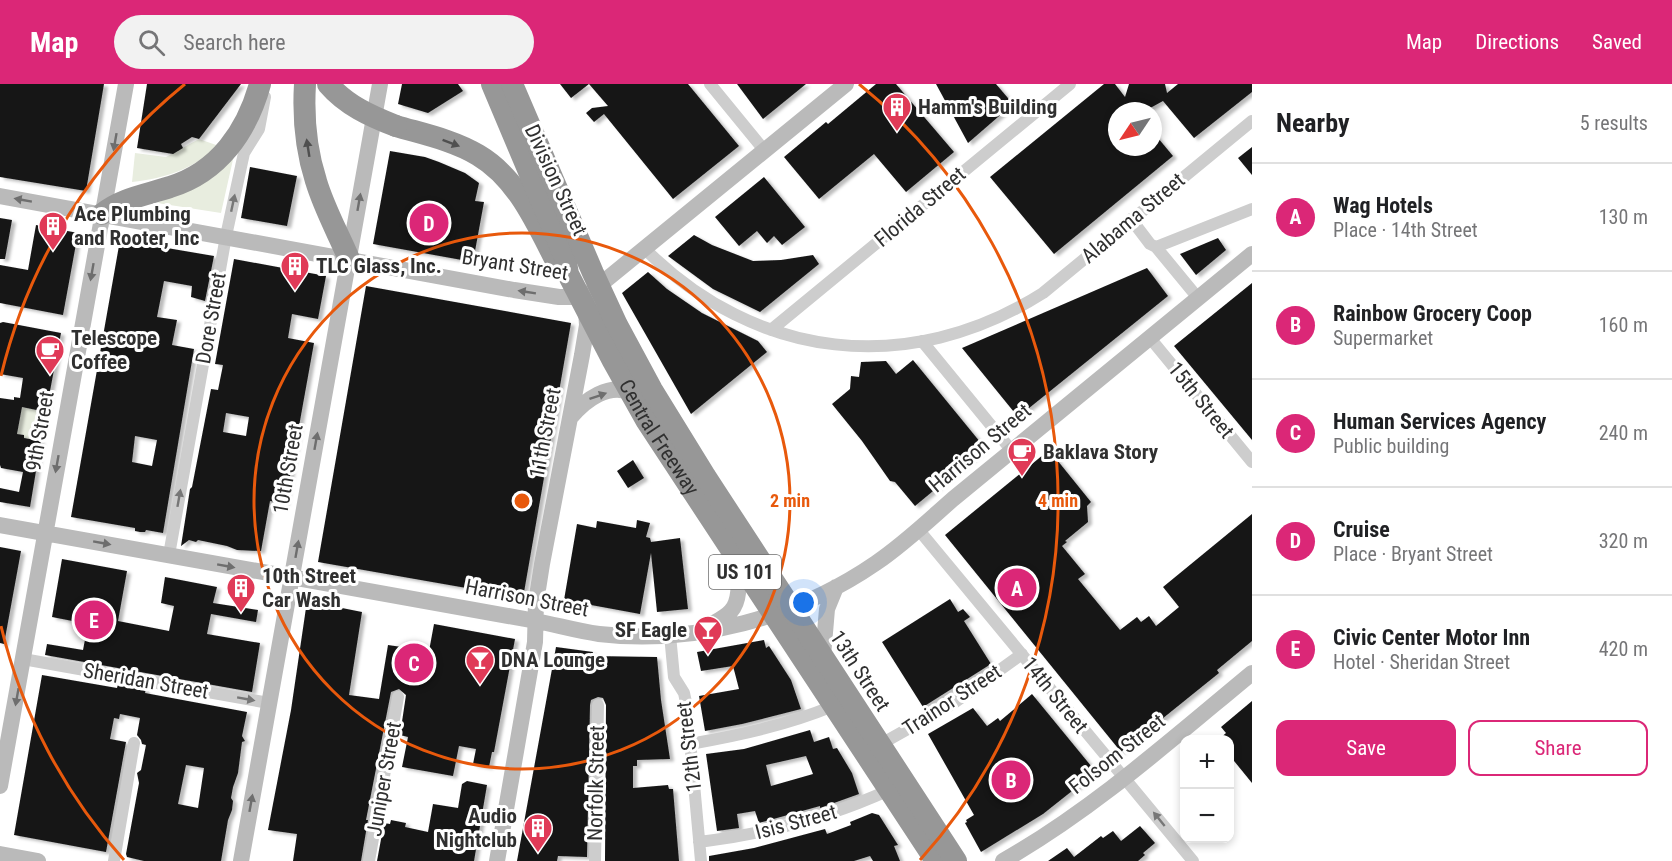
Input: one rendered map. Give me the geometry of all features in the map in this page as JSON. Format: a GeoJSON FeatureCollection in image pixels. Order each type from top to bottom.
{"type":"FeatureCollection","features":[{"type":"Feature","properties":{"kind":"highway"},"geometry":{"type":"LineString","coordinates":[[102,214],[126,199],[185,182],[212,165],[239,135],[253,106],[260,84]]}},
{"type":"Feature","properties":{"kind":"highway"},"geometry":{"type":"LineString","coordinates":[[305,84],[306,127],[311,163],[321,197],[349,259]]}},
{"type":"Feature","properties":{"kind":"highway","name":"Central Freeway"},"geometry":{"type":"LineString","coordinates":[[328,84],[349,103],[369,115],[459,146],[490,164],[512,185],[530,212],[556,261],[568,274],[646,420],[936,861]]}},
{"type":"Feature","properties":{"kind":"highway"},"geometry":{"type":"LineString","coordinates":[[492,84],[565,257],[568,274]]}},
{"type":"Feature","properties":{"kind":"highway","name":"Central Freeway"},"geometry":{"type":"LineString","coordinates":[[512,84],[593,273],[617,325],[652,390],[718,496],[957,861]]}},
{"type":"Feature","properties":{"kind":"main road","name":"9th Street"},"geometry":{"type":"LineString","coordinates":[[0,786],[4,740],[23,659],[126,84]]}},
{"type":"Feature","properties":{"kind":"main road","name":"10th Street"},"geometry":{"type":"LineString","coordinates":[[241,861],[380,84]]}},
{"type":"Feature","properties":{"kind":"main road","name":"Division Street"},"geometry":{"type":"LineString","coordinates":[[481,84],[502,117],[535,183],[585,297]]}},
{"type":"Feature","properties":{"kind":"main road","name":"Division Street"},"geometry":{"type":"LineString","coordinates":[[505,84],[553,179],[600,287]]}},
{"type":"Feature","properties":{"kind":"main road","name":"Bryant Street"},"geometry":{"type":"LineString","coordinates":[[0,196],[514,290],[559,297],[585,297],[846,84]]}},
{"type":"Feature","properties":{"kind":"main road","name":"Harrison Street"},"geometry":{"type":"LineString","coordinates":[[0,525],[600,634],[670,635],[701,631],[774,615],[793,608],[836,587],[882,559],[1252,254]]}},
{"type":"Feature","properties":{"kind":"main road","name":"13th Street"},"geometry":{"type":"LineString","coordinates":[[600,287],[629,346],[666,411],[957,861]]}},
{"type":"Feature","properties":{"kind":"main road","name":"13th Street"},"geometry":{"type":"LineString","coordinates":[[585,297],[632,393],[663,445],[936,861]]}},
{"type":"Feature","properties":{"kind":"main road","name":"11th Street"},"geometry":{"type":"LineString","coordinates":[[497,861],[535,642],[536,602],[587,325],[585,297]]}},
{"type":"Feature","properties":{"kind":"main road"},"geometry":{"type":"LineString","coordinates":[[571,417],[583,403],[595,396],[618,390],[632,393]]}},
{"type":"Feature","properties":{"kind":"main road"},"geometry":{"type":"LineString","coordinates":[[701,631],[727,615],[735,605],[738,589],[738,558]]}},
{"type":"Feature","properties":{"kind":"main road"},"geometry":{"type":"LineString","coordinates":[[823,656],[827,609],[836,587]]}},
{"type":"Feature","properties":{"kind":"main road","name":"Folsom Street"},"geometry":{"type":"LineString","coordinates":[[1003,861],[1058,828],[1124,778],[1252,673]]}},
{"type":"Feature","properties":{"kind":"main road"},"geometry":{"type":"LineString","coordinates":[[0,854],[38,861]]}},
{"type":"Feature","properties":{"kind":"street","name":"Dore Street"},"geometry":{"type":"LineString","coordinates":[[169,555],[226,236],[244,153],[259,129],[267,84]]}},
{"type":"Feature","properties":{"kind":"street"},"geometry":{"type":"LineString","coordinates":[[710,84],[764,150]]}},
{"type":"Feature","properties":{"kind":"street","name":"Florida Street"},"geometry":{"type":"LineString","coordinates":[[771,330],[1070,84]]}},
{"type":"Feature","properties":{"kind":"street","name":"Alabama Street"},"geometry":{"type":"LineString","coordinates":[[771,330],[799,339],[851,347],[875,347],[922,341],[959,332],[1011,312],[1043,293],[1252,121]]}},
{"type":"Feature","properties":{"kind":"street"},"geometry":{"type":"LineString","coordinates":[[1156,247],[1252,209]]}},
{"type":"Feature","properties":{"kind":"street"},"geometry":{"type":"LineString","coordinates":[[1131,219],[1198,298]]}},
{"type":"Feature","properties":{"kind":"street"},"geometry":{"type":"LineString","coordinates":[[644,248],[677,280],[700,296],[744,320],[771,330]]}},
{"type":"Feature","properties":{"kind":"street","name":"15th Street"},"geometry":{"type":"LineString","coordinates":[[1150,338],[1252,462]]}},
{"type":"Feature","properties":{"kind":"street"},"geometry":{"type":"LineString","coordinates":[[922,341],[1012,451]]}},
{"type":"Feature","properties":{"kind":"street","name":"14th Street"},"geometry":{"type":"LineString","coordinates":[[918,530],[1193,861]]}},
{"type":"Feature","properties":{"kind":"street","name":"12th Street"},"geometry":{"type":"LineString","coordinates":[[670,635],[674,677],[684,693],[687,707],[701,861]]}},
{"type":"Feature","properties":{"kind":"street","name":"Trainor Street"},"geometry":{"type":"LineString","coordinates":[[881,744],[954,703],[1022,654]]}},
{"type":"Feature","properties":{"kind":"street","name":"Sheridan Street"},"geometry":{"type":"LineString","coordinates":[[23,659],[269,703]]}},
{"type":"Feature","properties":{"kind":"street","name":"Juniper Street"},"geometry":{"type":"LineString","coordinates":[[369,861],[398,697]]}},
{"type":"Feature","properties":{"kind":"street","name":"Norfolk Street"},"geometry":{"type":"LineString","coordinates":[[595,861],[598,705]]}},
{"type":"Feature","properties":{"kind":"street"},"geometry":{"type":"LineString","coordinates":[[690,744],[769,728],[833,706]]}},
{"type":"Feature","properties":{"kind":"street"},"geometry":{"type":"LineString","coordinates":[[114,861],[134,743]]}},
{"type":"Feature","properties":{"kind":"street","name":"Isis Street"},"geometry":{"type":"LineString","coordinates":[[699,842],[748,835],[793,825],[852,807],[889,790]]}},
{"type":"Feature","properties":{"kind":"shaded area"},"geometry":{"type":"Polygon","coordinates":[[[199,139],[219,146],[199,161],[178,171],[157,178],[132,182],[135,153],[166,157],[199,139]]]}},
{"type":"Feature","properties":{"kind":"shaded area"},"geometry":{"type":"Polygon","coordinates":[[[234,155],[221,213],[157,203],[180,193],[234,155]]]}},
{"type":"Feature","properties":{"kind":"shaded area"},"geometry":{"type":"Polygon","coordinates":[[[22,407],[46,412],[41,441],[24,438],[24,435],[17,434],[22,407]]]}},
{"type":"Feature","properties":{"kind":"building"},"geometry":{"type":"Polygon","coordinates":[[[0,84],[104,84],[86,191],[0,177],[0,84]]]}},
{"type":"Feature","properties":{"kind":"building"},"geometry":{"type":"Polygon","coordinates":[[[147,84],[241,84],[199,139],[192,137],[181,144],[183,148],[173,154],[137,148],[147,84]]]}},
{"type":"Feature","properties":{"kind":"building"},"geometry":{"type":"Polygon","coordinates":[[[402,84],[458,84],[463,91],[428,113],[398,104],[402,84]]]}},
{"type":"Feature","properties":{"kind":"building"},"geometry":{"type":"Polygon","coordinates":[[[560,84],[589,84],[571,98],[560,84]]]}},
{"type":"Feature","properties":{"kind":"building"},"geometry":{"type":"Polygon","coordinates":[[[589,84],[688,84],[739,146],[673,199],[604,114],[594,122],[586,113],[592,108],[608,106],[589,84]]]}},
{"type":"Feature","properties":{"kind":"building"},"geometry":{"type":"Polygon","coordinates":[[[737,84],[806,84],[763,119],[737,84]]]}},
{"type":"Feature","properties":{"kind":"building","name":"Hamm's Building"},"geometry":{"type":"Polygon","coordinates":[[[876,84],[896,84],[954,152],[906,192],[874,154],[819,199],[784,157],[876,84]]]}},
{"type":"Feature","properties":{"kind":"building"},"geometry":{"type":"Polygon","coordinates":[[[936,84],[996,84],[1013,104],[968,143],[936,84]]]}},
{"type":"Feature","properties":{"kind":"building"},"geometry":{"type":"Polygon","coordinates":[[[1104,84],[1115,84],[1125,97],[1129,84],[1165,84],[1167,93],[1178,84],[1252,84],[1252,92],[1194,138],[1163,101],[1108,102],[1108,156],[1162,156],[1162,143],[1173,156],[1054,254],[990,177],[1104,84]]]}},
{"type":"Feature","properties":{"kind":"building"},"geometry":{"type":"Polygon","coordinates":[[[1252,147],[1252,175],[1238,158],[1252,147]]]}},
{"type":"Feature","properties":{"kind":"building"},"geometry":{"type":"Polygon","coordinates":[[[390,151],[425,157],[439,162],[465,173],[479,183],[475,201],[484,202],[473,262],[373,244],[390,151]]]}},
{"type":"Feature","properties":{"kind":"building"},"geometry":{"type":"Polygon","coordinates":[[[250,167],[297,176],[287,226],[241,218],[250,167]]]}},
{"type":"Feature","properties":{"kind":"building"},"geometry":{"type":"Polygon","coordinates":[[[764,177],[805,227],[782,245],[774,236],[767,243],[757,231],[739,246],[715,217],[764,177]]]}},
{"type":"Feature","properties":{"kind":"building"},"geometry":{"type":"Polygon","coordinates":[[[0,218],[12,220],[5,259],[0,259],[0,218]]]}},
{"type":"Feature","properties":{"kind":"building"},"geometry":{"type":"Polygon","coordinates":[[[36,225],[78,233],[63,315],[0,303],[0,265],[28,270],[36,225]]]}},
{"type":"Feature","properties":{"kind":"building"},"geometry":{"type":"Polygon","coordinates":[[[694,235],[712,245],[753,261],[813,255],[819,264],[760,312],[713,289],[668,256],[694,235]]]}},
{"type":"Feature","properties":{"kind":"building"},"geometry":{"type":"Polygon","coordinates":[[[1218,238],[1226,250],[1196,275],[1180,254],[1218,238]]]}},
{"type":"Feature","properties":{"kind":"building"},"geometry":{"type":"Polygon","coordinates":[[[120,240],[214,256],[205,301],[191,297],[192,286],[164,281],[157,317],[177,320],[172,345],[194,349],[163,533],[146,530],[140,532],[135,531],[135,528],[71,517],[120,240]],[[135,436],[132,462],[152,466],[157,440],[135,436]]]}},
{"type":"Feature","properties":{"kind":"building"},"geometry":{"type":"Polygon","coordinates":[[[234,259],[326,276],[318,319],[292,314],[288,338],[314,343],[285,504],[270,501],[261,551],[237,550],[198,540],[196,542],[189,540],[181,546],[190,489],[211,389],[218,390],[223,365],[215,364],[234,259]],[[226,413],[223,432],[246,436],[249,417],[226,413]]]}},
{"type":"Feature","properties":{"kind":"building"},"geometry":{"type":"Polygon","coordinates":[[[1147,268],[1168,296],[1018,417],[962,348],[1147,268]]]}},
{"type":"Feature","properties":{"kind":"building"},"geometry":{"type":"Polygon","coordinates":[[[648,272],[667,289],[702,313],[758,341],[767,352],[691,414],[622,293],[648,272]]]}},
{"type":"Feature","properties":{"kind":"building"},"geometry":{"type":"Polygon","coordinates":[[[1252,283],[1252,440],[1174,346],[1252,283]]]}},
{"type":"Feature","properties":{"kind":"building"},"geometry":{"type":"Polygon","coordinates":[[[366,286],[571,323],[523,598],[318,562],[366,286]]]}},
{"type":"Feature","properties":{"kind":"building"},"geometry":{"type":"Polygon","coordinates":[[[0,323],[61,333],[46,412],[22,407],[17,434],[24,435],[24,438],[41,441],[30,507],[0,502],[0,488],[19,492],[23,472],[1,468],[0,465],[0,398],[14,400],[14,397],[20,398],[23,378],[0,374],[0,323]]]}},
{"type":"Feature","properties":{"kind":"building"},"geometry":{"type":"Polygon","coordinates":[[[913,360],[985,448],[915,506],[895,482],[890,481],[832,404],[850,389],[851,376],[859,377],[861,362],[886,361],[896,374],[913,360]]]}},
{"type":"Feature","properties":{"kind":"building"},"geometry":{"type":"Polygon","coordinates":[[[1049,450],[1091,502],[1087,506],[1088,522],[1062,546],[1085,574],[1078,579],[1120,630],[1137,617],[1141,622],[1149,616],[1156,626],[1179,607],[1163,587],[1252,514],[1252,641],[1217,670],[1219,673],[1121,752],[945,535],[1049,450]]]}},
{"type":"Feature","properties":{"kind":"building"},"geometry":{"type":"Polygon","coordinates":[[[633,460],[644,478],[628,488],[617,471],[633,460]]]}},
{"type":"Feature","properties":{"kind":"building"},"geometry":{"type":"Polygon","coordinates":[[[637,520],[650,523],[646,537],[650,538],[651,542],[680,538],[688,609],[657,612],[651,553],[640,614],[564,600],[577,524],[596,528],[597,521],[636,528],[637,520]]]}},
{"type":"Feature","properties":{"kind":"building"},"geometry":{"type":"Polygon","coordinates":[[[0,547],[21,551],[4,644],[0,643],[0,547]]]}},
{"type":"Feature","properties":{"kind":"building"},"geometry":{"type":"Polygon","coordinates":[[[62,559],[127,571],[118,621],[169,631],[174,606],[161,603],[165,577],[217,587],[213,603],[258,610],[256,622],[211,614],[207,634],[260,643],[252,692],[45,655],[47,644],[83,650],[88,624],[52,617],[62,559]]]}},
{"type":"Feature","properties":{"kind":"building"},"geometry":{"type":"Polygon","coordinates":[[[950,599],[958,612],[963,609],[970,617],[964,621],[991,664],[923,707],[882,642],[950,599]]]}},
{"type":"Feature","properties":{"kind":"building"},"geometry":{"type":"Polygon","coordinates":[[[307,601],[362,612],[349,695],[379,699],[388,645],[429,651],[434,624],[515,639],[494,752],[492,752],[489,767],[473,764],[476,749],[459,746],[453,776],[402,767],[408,737],[400,735],[406,695],[399,689],[391,692],[366,820],[368,820],[361,861],[293,861],[297,834],[268,830],[291,710],[307,601]]]}},
{"type":"Feature","properties":{"kind":"building"},"geometry":{"type":"Polygon","coordinates":[[[764,640],[766,648],[769,646],[791,680],[801,709],[705,731],[699,696],[739,689],[733,666],[701,671],[697,652],[764,640]]]}},
{"type":"Feature","properties":{"kind":"building"},"geometry":{"type":"Polygon","coordinates":[[[556,647],[593,652],[592,656],[657,657],[670,759],[637,760],[637,766],[633,766],[633,788],[668,785],[669,789],[673,789],[679,861],[605,861],[606,705],[603,698],[598,697],[591,700],[590,705],[587,857],[558,856],[557,861],[517,861],[556,647]]]}},
{"type":"Feature","properties":{"kind":"building"},"geometry":{"type":"Polygon","coordinates":[[[42,675],[117,688],[118,684],[146,689],[145,693],[247,712],[242,736],[245,741],[242,742],[238,773],[233,787],[232,810],[228,820],[221,861],[144,861],[127,857],[139,783],[137,773],[141,770],[146,745],[142,744],[137,735],[140,718],[120,714],[119,719],[114,718],[110,739],[126,742],[106,852],[14,835],[42,675]],[[186,765],[178,804],[198,808],[204,768],[186,765]]]}},
{"type":"Feature","properties":{"kind":"building"},"geometry":{"type":"Polygon","coordinates":[[[1032,694],[1096,772],[1043,814],[981,852],[965,823],[974,815],[928,734],[973,708],[987,726],[998,718],[1000,721],[1032,694]]]}},
{"type":"Feature","properties":{"kind":"building"},"geometry":{"type":"Polygon","coordinates":[[[1252,701],[1252,783],[1234,761],[1234,735],[1224,735],[1226,733],[1221,727],[1252,701]]]}},
{"type":"Feature","properties":{"kind":"building"},"geometry":{"type":"Polygon","coordinates":[[[810,730],[814,742],[829,737],[833,749],[837,748],[852,773],[859,794],[820,808],[820,806],[759,823],[755,811],[737,814],[739,828],[717,831],[706,754],[744,749],[810,730]],[[806,756],[766,765],[771,786],[813,774],[806,756]]]}},
{"type":"Feature","properties":{"kind":"building"},"geometry":{"type":"Polygon","coordinates":[[[467,781],[487,785],[474,861],[377,861],[384,823],[390,824],[391,820],[406,823],[405,827],[428,832],[433,804],[458,808],[462,784],[467,781]]]}},
{"type":"Feature","properties":{"kind":"building"},"geometry":{"type":"Polygon","coordinates":[[[872,813],[879,815],[898,845],[894,846],[900,861],[873,861],[870,856],[854,861],[709,861],[709,856],[754,848],[825,829],[827,834],[851,825],[850,822],[872,813]]]}},
{"type":"Feature","properties":{"kind":"building"},"geometry":{"type":"Polygon","coordinates":[[[1140,826],[1155,843],[1143,853],[1145,855],[1138,861],[1048,861],[1067,848],[1074,857],[1101,836],[1103,838],[1113,831],[1121,841],[1140,826]]]}},
{"type":"Feature","properties":{"kind":"place","name":"Hamm's Building"},"geometry":{"type":"Point","coordinates":[897,132]}},
{"type":"Feature","properties":{"kind":"place","name":"Cruise"},"geometry":{"type":"Point","coordinates":[429,223]}},
{"type":"Feature","properties":{"kind":"place","name":"Ace Plumbing and Rooter, Inc"},"geometry":{"type":"Point","coordinates":[53,252]}},
{"type":"Feature","properties":{"kind":"place","name":"TLC Glass, Inc."},"geometry":{"type":"Point","coordinates":[295,292]}},
{"type":"Feature","properties":{"kind":"place","name":"Telescope Coffee"},"geometry":{"type":"Point","coordinates":[50,376]}},
{"type":"Feature","properties":{"kind":"place","name":"Baklava Story"},"geometry":{"type":"Point","coordinates":[1022,478]}},
{"type":"Feature","properties":{"kind":"place","name":"Wag Hotels"},"geometry":{"type":"Point","coordinates":[1017,588]}},
{"type":"Feature","properties":{"kind":"place","name":"10th Street Car Wash"},"geometry":{"type":"Point","coordinates":[241,614]}},
{"type":"Feature","properties":{"kind":"place","name":"Civic Center Motor Inn"},"geometry":{"type":"Point","coordinates":[94,620]}},
{"type":"Feature","properties":{"kind":"place","name":"SF Eagle"},"geometry":{"type":"Point","coordinates":[708,656]}},
{"type":"Feature","properties":{"kind":"place","name":"Human Services Agency"},"geometry":{"type":"Point","coordinates":[414,663]}},
{"type":"Feature","properties":{"kind":"place","name":"DNA Lounge"},"geometry":{"type":"Point","coordinates":[480,686]}},
{"type":"Feature","properties":{"kind":"place","name":"Rainbow Grocery Coop"},"geometry":{"type":"Point","coordinates":[1011,780]}},
{"type":"Feature","properties":{"kind":"place","name":"Audio Nightclub"},"geometry":{"type":"Point","coordinates":[538,854]}}]}
